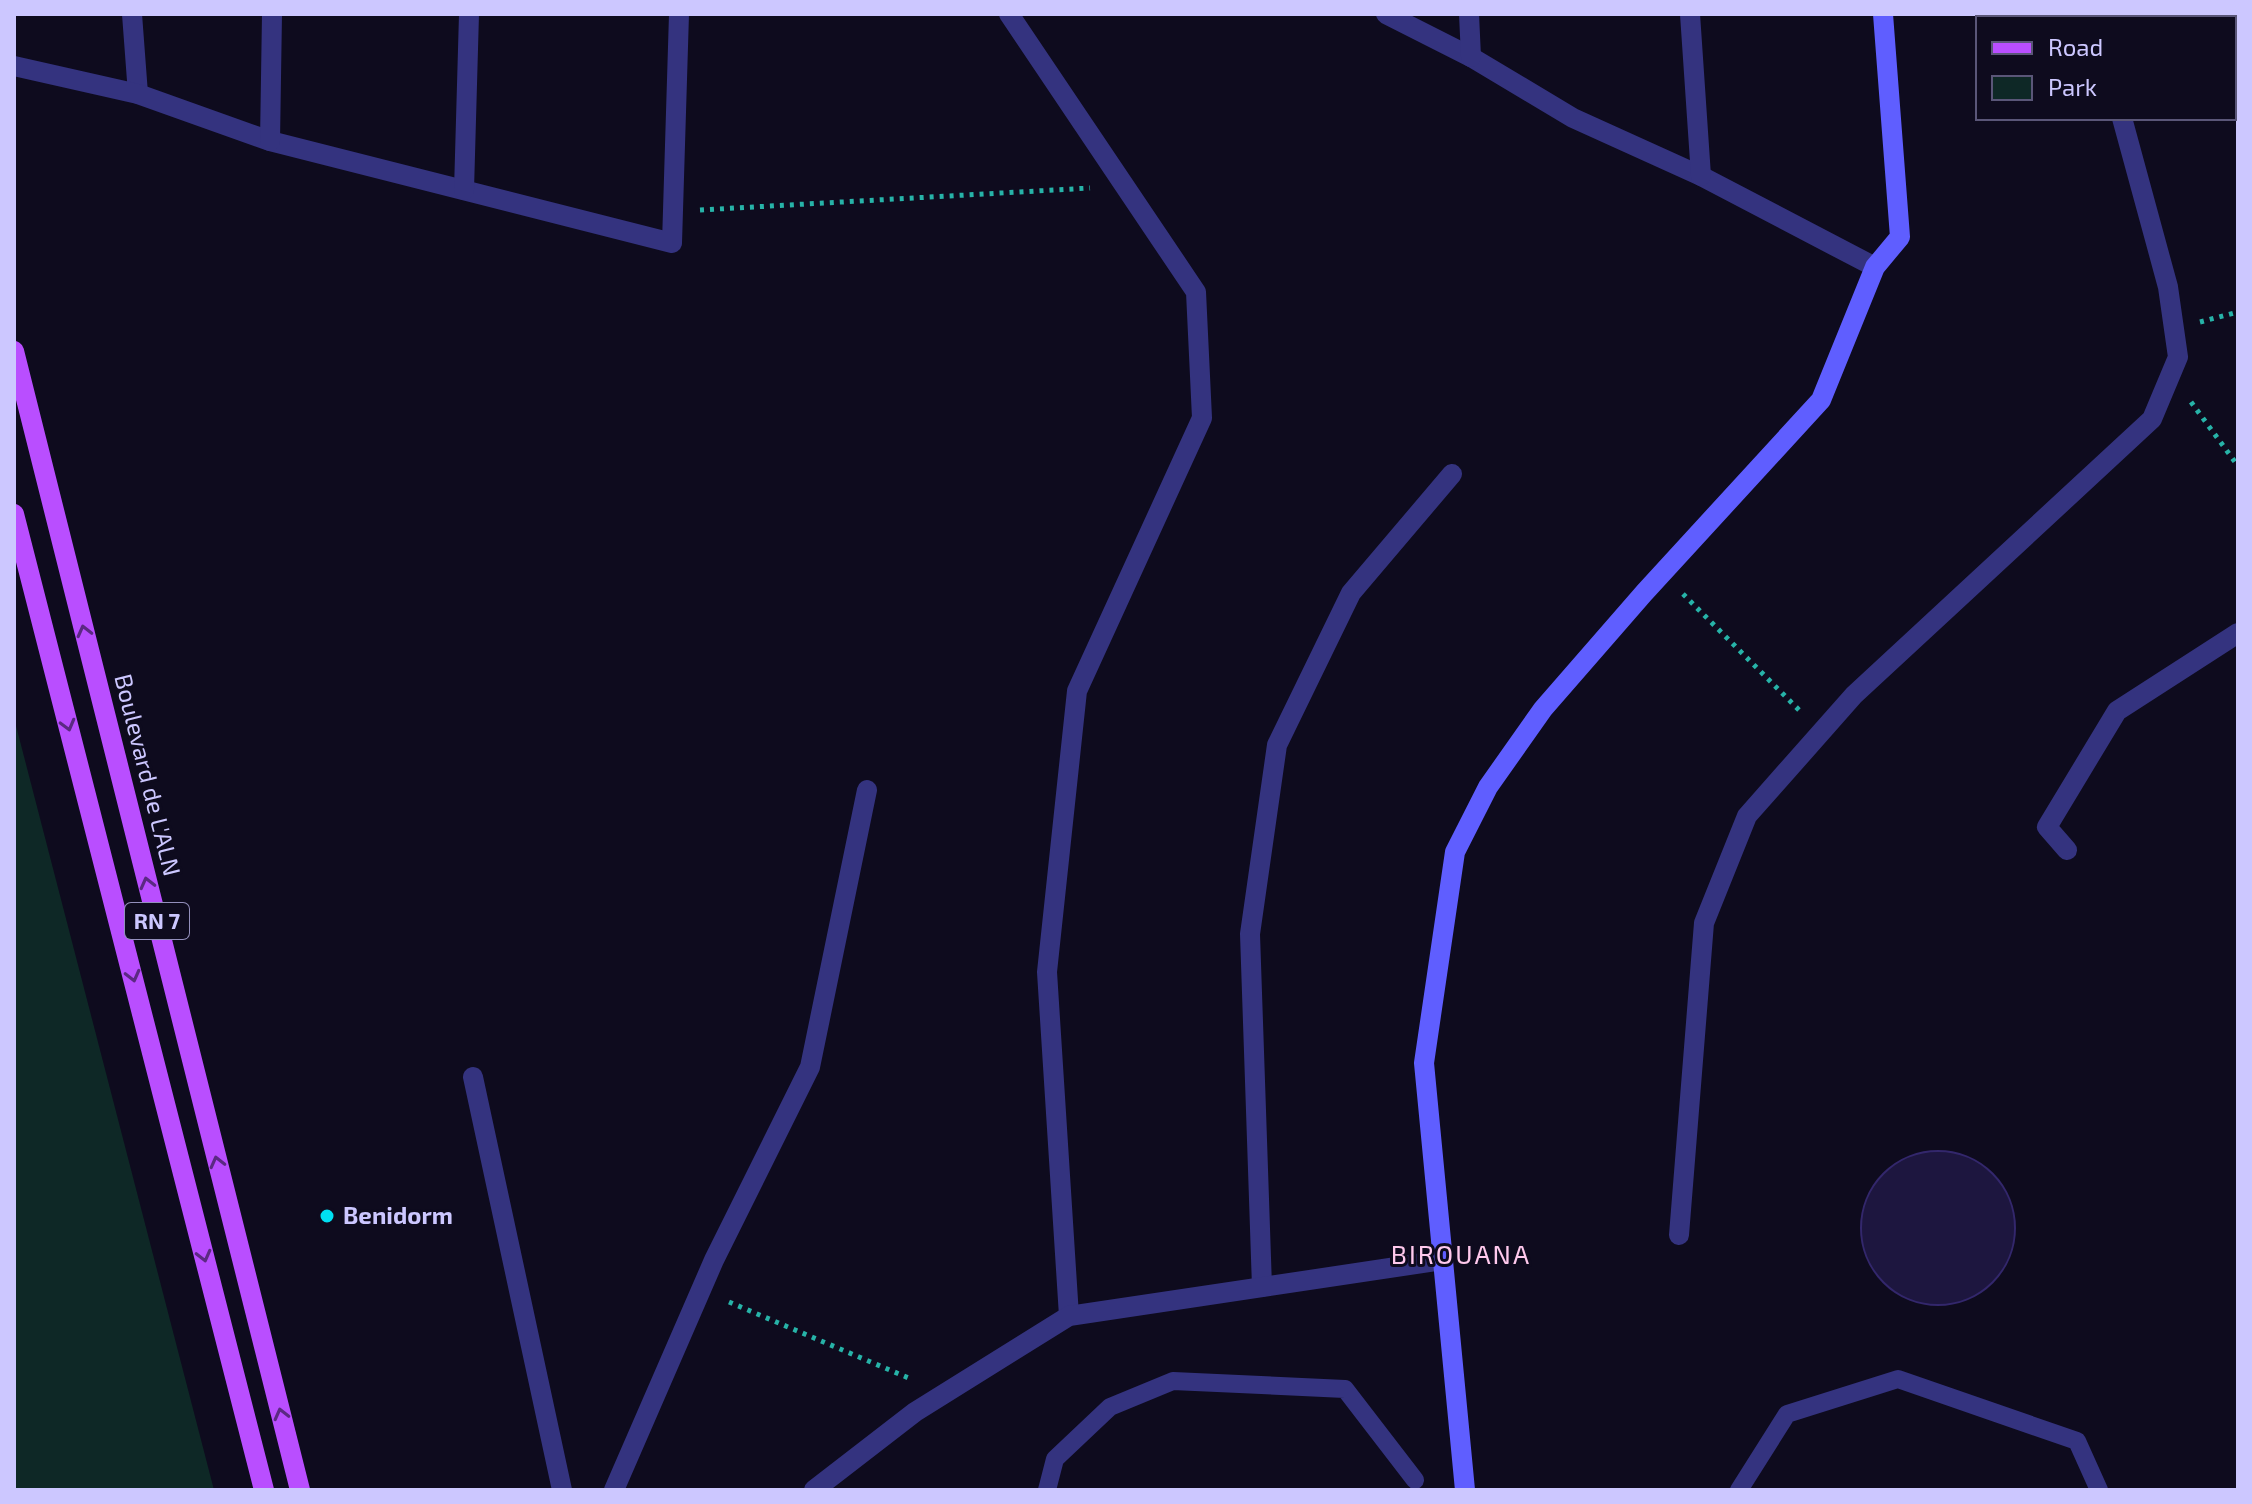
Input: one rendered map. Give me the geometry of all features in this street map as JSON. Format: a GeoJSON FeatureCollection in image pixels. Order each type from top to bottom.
{"type":"FeatureCollection","features":[{"type":"Feature","properties":{"kind":"main road"},"geometry":{"type":"LineString","coordinates":[[1465,1490],[1424,1063],[1455,852],[1488,787],[1543,709],[1821,400],[1875,267],[1900,237],[1883,14]]}},
{"type":"Feature","properties":{"kind":"main road","name":"Boulevard de L'ALN"},"geometry":{"type":"LineString","coordinates":[[14,351],[300,1490]]}},
{"type":"Feature","properties":{"kind":"main road","name":"RN 7"},"geometry":{"type":"LineString","coordinates":[[14,514],[264,1490]]}},
{"type":"Feature","properties":{"kind":"street"},"geometry":{"type":"LineString","coordinates":[[132,14],[138,94]]}},
{"type":"Feature","properties":{"kind":"street"},"geometry":{"type":"LineString","coordinates":[[270,141],[272,14]]}},
{"type":"Feature","properties":{"kind":"street"},"geometry":{"type":"LineString","coordinates":[[464,190],[469,14]]}},
{"type":"Feature","properties":{"kind":"street"},"geometry":{"type":"LineString","coordinates":[[14,66],[138,94],[270,141],[672,243],[679,14]]}},
{"type":"Feature","properties":{"kind":"street"},"geometry":{"type":"LineString","coordinates":[[1009,14],[1196,292],[1202,418],[1077,691],[1047,972],[1069,1316]]}},
{"type":"Feature","properties":{"kind":"street"},"geometry":{"type":"LineString","coordinates":[[1386,14],[1471,57],[1573,118],[1701,176],[1875,267]]}},
{"type":"Feature","properties":{"kind":"street"},"geometry":{"type":"LineString","coordinates":[[1469,14],[1471,57]]}},
{"type":"Feature","properties":{"kind":"street"},"geometry":{"type":"LineString","coordinates":[[1690,14],[1701,176]]}},
{"type":"Feature","properties":{"kind":"street"},"geometry":{"type":"LineString","coordinates":[[1679,1235],[1704,923],[1747,816],[1854,695],[2152,419],[2178,357],[2168,287],[2123,120]]}},
{"type":"Feature","properties":{"kind":"street"},"geometry":{"type":"LineString","coordinates":[[1262,1287],[1250,934],[1277,745],[1351,593],[1452,474]]}},
{"type":"Feature","properties":{"kind":"street"},"geometry":{"type":"LineString","coordinates":[[2067,850],[2047,827],[2117,711],[2238,633]]}},
{"type":"Feature","properties":{"kind":"street"},"geometry":{"type":"LineString","coordinates":[[614,1490],[700,1290],[810,1067],[867,790]]}},
{"type":"Feature","properties":{"kind":"street"},"geometry":{"type":"LineString","coordinates":[[473,1077],[562,1490]]}},
{"type":"Feature","properties":{"kind":"street"},"geometry":{"type":"LineString","coordinates":[[814,1490],[915,1412],[1069,1316],[1443,1260]]}},
{"type":"Feature","properties":{"kind":"lane"},"geometry":{"type":"LineString","coordinates":[[1739,1490],[1787,1414],[1898,1379],[2077,1441],[2099,1490]]}},
{"type":"Feature","properties":{"kind":"lane"},"geometry":{"type":"LineString","coordinates":[[1047,1490],[1055,1459],[1110,1407],[1173,1381],[1345,1389],[1415,1480]]}},
{"type":"Feature","properties":{"kind":"path"},"geometry":{"type":"LineString","coordinates":[[671,212],[1123,186]]}},
{"type":"Feature","properties":{"kind":"path"},"geometry":{"type":"LineString","coordinates":[[2171,374],[2238,466]]}},
{"type":"Feature","properties":{"kind":"path"},"geometry":{"type":"LineString","coordinates":[[1663,574],[1821,731]]}},
{"type":"Feature","properties":{"kind":"path"},"geometry":{"type":"LineString","coordinates":[[700,1290],[945,1393]]}},
{"type":"Feature","properties":{"kind":"green space"},"geometry":{"type":"Polygon","coordinates":[[[14,718],[214,1490],[14,1490],[14,718]]]}},
{"type":"Feature","properties":{"kind":"building"},"geometry":{"type":"Polygon","coordinates":[[[1938,1151],[1968,1156],[1993,1173],[2010,1198],[2015,1228],[2010,1258],[1993,1283],[1968,1300],[1938,1305],[1908,1300],[1883,1283],[1866,1258],[1861,1228],[1866,1198],[1883,1173],[1908,1156],[1938,1151]]]}},
{"type":"Feature","properties":{"kind":"place","name":"Benidorm"},"geometry":{"type":"Point","coordinates":[327,1216]}},
{"type":"Feature","properties":{"kind":"district","name":"BIROUANA"},"geometry":{"type":"Point","coordinates":[1461,1255]}}]}
